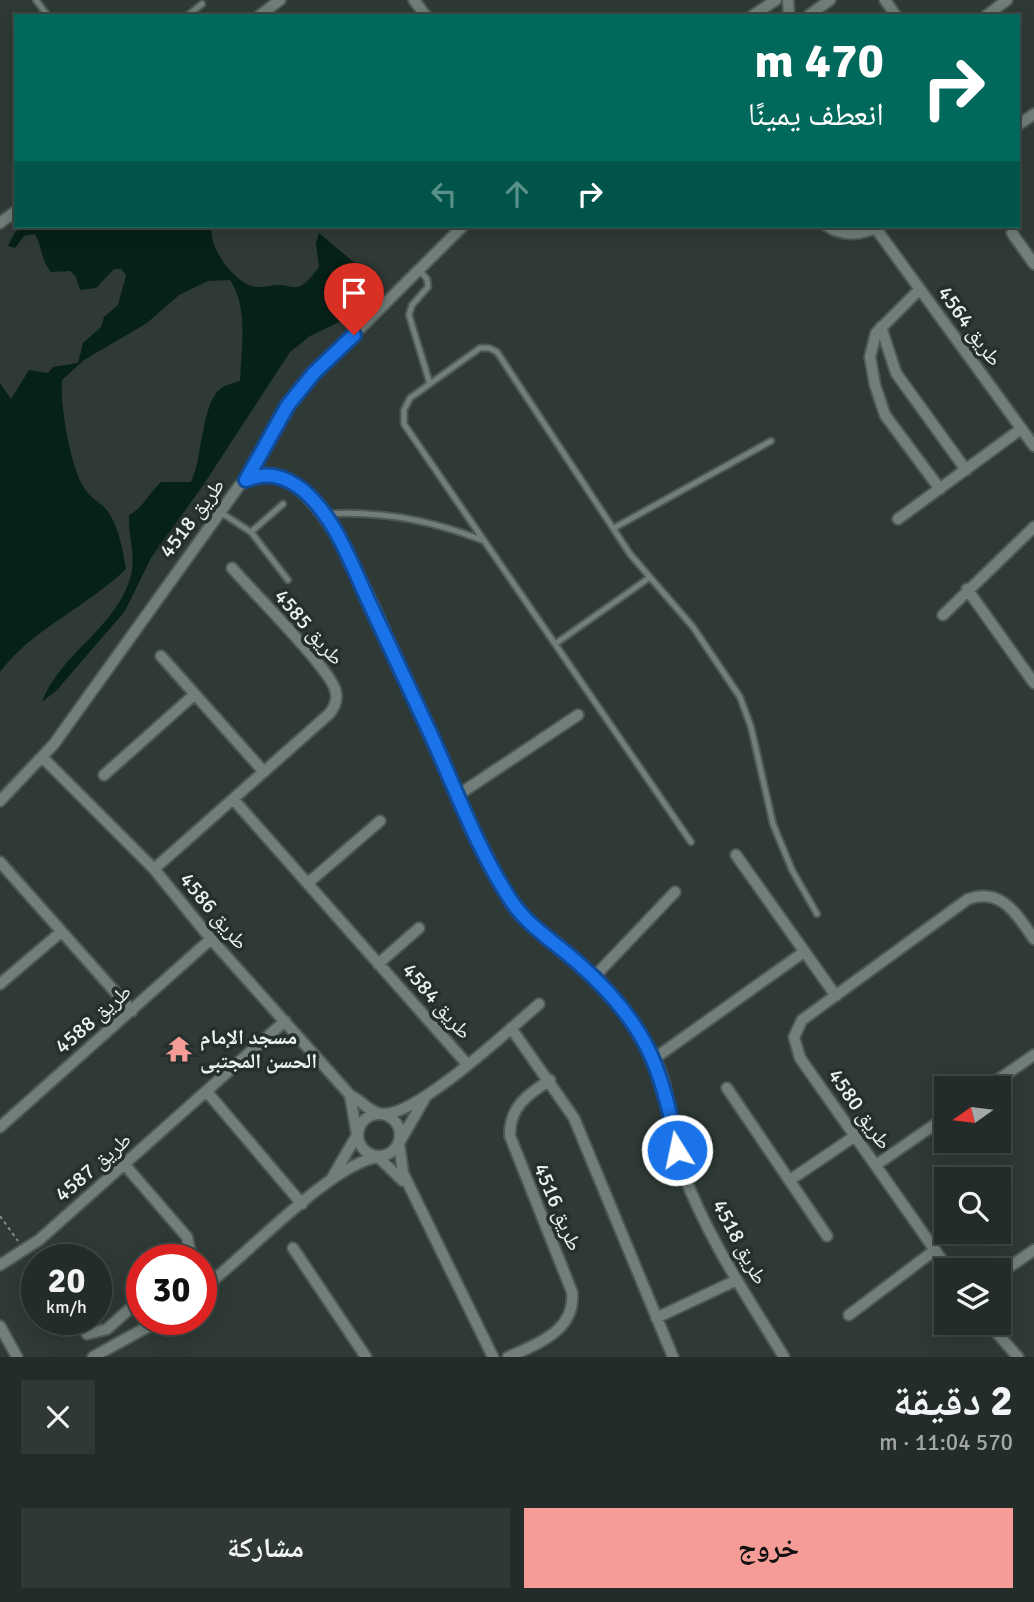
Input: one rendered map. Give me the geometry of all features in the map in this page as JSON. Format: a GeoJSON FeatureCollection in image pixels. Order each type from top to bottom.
{"type":"FeatureCollection","features":[{"type":"Feature","properties":{"kind":"street"},"geometry":{"type":"LineString","coordinates":[[262,14],[280,0]]}},
{"type":"Feature","properties":{"kind":"street"},"geometry":{"type":"LineString","coordinates":[[755,14],[776,0]]}},
{"type":"Feature","properties":{"kind":"street"},"geometry":{"type":"LineString","coordinates":[[811,14],[830,0]]}},
{"type":"Feature","properties":{"kind":"street"},"geometry":{"type":"LineString","coordinates":[[989,14],[1007,0]]}},
{"type":"Feature","properties":{"kind":"street"},"geometry":{"type":"LineString","coordinates":[[246,480],[277,421],[300,388],[461,228]]}},
{"type":"Feature","properties":{"kind":"street"},"geometry":{"type":"LineString","coordinates":[[831,228],[843,234],[871,228]]}},
{"type":"Feature","properties":{"kind":"street","name":"طريق 4564"},"geometry":{"type":"LineString","coordinates":[[877,228],[1034,445]]}},
{"type":"Feature","properties":{"kind":"street"},"geometry":{"type":"LineString","coordinates":[[1012,233],[1029,248],[1034,264]]}},
{"type":"Feature","properties":{"kind":"street"},"geometry":{"type":"LineString","coordinates":[[920,289],[881,327],[870,349],[878,400],[893,428],[940,489]]}},
{"type":"Feature","properties":{"kind":"street"},"geometry":{"type":"LineString","coordinates":[[881,327],[896,373],[966,470]]}},
{"type":"Feature","properties":{"kind":"street"},"geometry":{"type":"LineString","coordinates":[[898,519],[1021,429]]}},
{"type":"Feature","properties":{"kind":"street","name":"طريق 4518"},"geometry":{"type":"LineString","coordinates":[[0,801],[43,758],[220,512],[246,480],[266,473],[286,480],[304,492],[324,514],[350,561],[458,795],[512,903],[527,920],[594,977],[627,1014],[655,1058],[664,1084],[682,1168],[737,1280],[784,1357]]}},
{"type":"Feature","properties":{"kind":"street"},"geometry":{"type":"LineString","coordinates":[[943,615],[1034,527]]}},
{"type":"Feature","properties":{"kind":"street","name":"طريق 4585"},"geometry":{"type":"LineString","coordinates":[[154,869],[329,715],[336,699],[336,690],[322,670],[232,568]]}},
{"type":"Feature","properties":{"kind":"street"},"geometry":{"type":"LineString","coordinates":[[967,589],[1034,682]]}},
{"type":"Feature","properties":{"kind":"street"},"geometry":{"type":"LineString","coordinates":[[161,656],[264,772]]}},
{"type":"Feature","properties":{"kind":"street"},"geometry":{"type":"LineString","coordinates":[[104,775],[195,694]]}},
{"type":"Feature","properties":{"kind":"street"},"geometry":{"type":"LineString","coordinates":[[458,795],[578,715]]}},
{"type":"Feature","properties":{"kind":"street","name":"طريق 4586"},"geometry":{"type":"LineString","coordinates":[[43,758],[154,869],[211,939],[350,1095],[379,1114]]}},
{"type":"Feature","properties":{"kind":"street","name":"طريق 4584"},"geometry":{"type":"LineString","coordinates":[[233,799],[467,1064]]}},
{"type":"Feature","properties":{"kind":"street"},"geometry":{"type":"LineString","coordinates":[[308,883],[380,821]]}},
{"type":"Feature","properties":{"kind":"street"},"geometry":{"type":"LineString","coordinates":[[736,855],[836,996]]}},
{"type":"Feature","properties":{"kind":"street"},"geometry":{"type":"LineString","coordinates":[[0,862],[132,1011]]}},
{"type":"Feature","properties":{"kind":"street"},"geometry":{"type":"LineString","coordinates":[[594,977],[675,892]]}},
{"type":"Feature","properties":{"kind":"street","name":"طريق 4580"},"geometry":{"type":"LineString","coordinates":[[941,1258],[796,1048],[794,1037],[802,1020],[960,904],[977,896],[999,898],[1010,906],[1034,939]]}},
{"type":"Feature","properties":{"kind":"street","name":"طريق 4584"},"geometry":{"type":"LineString","coordinates":[[378,964],[419,928]]}},
{"type":"Feature","properties":{"kind":"street"},"geometry":{"type":"LineString","coordinates":[[0,984],[61,932]]}},
{"type":"Feature","properties":{"kind":"street","name":"طريق 4588"},"geometry":{"type":"LineString","coordinates":[[0,1126],[211,939]]}},
{"type":"Feature","properties":{"kind":"street"},"geometry":{"type":"LineString","coordinates":[[655,1058],[804,951]]}},
{"type":"Feature","properties":{"kind":"street","name":"طريق 4584"},"geometry":{"type":"LineString","coordinates":[[379,1114],[396,1113],[425,1098],[539,1004]]}},
{"type":"Feature","properties":{"kind":"street","name":"طريق 4587"},"geometry":{"type":"LineString","coordinates":[[32,1244],[285,1021]]}},
{"type":"Feature","properties":{"kind":"street"},"geometry":{"type":"LineString","coordinates":[[511,1028],[550,1080],[574,1118],[673,1357]]}},
{"type":"Feature","properties":{"kind":"street"},"geometry":{"type":"LineString","coordinates":[[1003,1076],[1034,1055]]}},
{"type":"Feature","properties":{"kind":"street","name":"طريق 4516"},"geometry":{"type":"LineString","coordinates":[[534,1352],[561,1328],[573,1309],[572,1292],[510,1136],[510,1124],[520,1103],[550,1080]]}},
{"type":"Feature","properties":{"kind":"street"},"geometry":{"type":"LineString","coordinates":[[727,1088],[827,1236]]}},
{"type":"Feature","properties":{"kind":"street"},"geometry":{"type":"LineString","coordinates":[[207,1092],[302,1204]]}},
{"type":"Feature","properties":{"kind":"street"},"geometry":{"type":"LineString","coordinates":[[350,1095],[357,1135],[366,1152],[378,1157],[409,1188]]}},
{"type":"Feature","properties":{"kind":"street","name":"طريق 4584"},"geometry":{"type":"LineString","coordinates":[[399,1143],[425,1098]]}},
{"type":"Feature","properties":{"kind":"street"},"geometry":{"type":"LineString","coordinates":[[332,1178],[366,1118],[379,1114],[396,1123],[403,1173],[409,1188],[493,1357]]}},
{"type":"Feature","properties":{"kind":"street"},"geometry":{"type":"LineString","coordinates":[[876,1166],[934,1125]]}},
{"type":"Feature","properties":{"kind":"street"},"geometry":{"type":"LineString","coordinates":[[790,1181],[855,1136]]}},
{"type":"Feature","properties":{"kind":"street"},"geometry":{"type":"LineString","coordinates":[[217,1276],[332,1178],[358,1162],[391,1153],[399,1143]]}},
{"type":"Feature","properties":{"kind":"street"},"geometry":{"type":"LineString","coordinates":[[124,1164],[187,1237],[188,1244]]}},
{"type":"Feature","properties":{"kind":"street"},"geometry":{"type":"LineString","coordinates":[[293,1248],[366,1357]]}},
{"type":"Feature","properties":{"kind":"street"},"geometry":{"type":"LineString","coordinates":[[849,1315],[935,1250]]}},
{"type":"Feature","properties":{"kind":"street"},"geometry":{"type":"LineString","coordinates":[[1011,1266],[1034,1250]]}},
{"type":"Feature","properties":{"kind":"street","name":"طريق 4587"},"geometry":{"type":"LineString","coordinates":[[0,1265],[21,1252]]}},
{"type":"Feature","properties":{"kind":"street"},"geometry":{"type":"LineString","coordinates":[[656,1318],[737,1280]]}},
{"type":"Feature","properties":{"kind":"street"},"geometry":{"type":"LineString","coordinates":[[112,1325],[126,1312]]}},
{"type":"Feature","properties":{"kind":"street"},"geometry":{"type":"LineString","coordinates":[[0,1326],[17,1357]]}},
{"type":"Feature","properties":{"kind":"street"},"geometry":{"type":"LineString","coordinates":[[93,1357],[133,1335]]}},
{"type":"Feature","properties":{"kind":"street"},"geometry":{"type":"LineString","coordinates":[[999,1335],[1018,1357]]}},
{"type":"Feature","properties":{"kind":"street"},"geometry":{"type":"LineString","coordinates":[[508,1357],[534,1352]]}},
{"type":"Feature","properties":{"kind":"lane"},"geometry":{"type":"LineString","coordinates":[[190,14],[202,4]]}},
{"type":"Feature","properties":{"kind":"lane"},"geometry":{"type":"LineString","coordinates":[[419,270],[427,279],[428,287],[412,305],[409,315],[430,384]]}},
{"type":"Feature","properties":{"kind":"lane"},"geometry":{"type":"LineString","coordinates":[[691,842],[404,424],[406,404],[480,348],[494,349],[649,578],[693,627],[740,697],[751,727],[773,824],[792,870],[817,914]]}},
{"type":"Feature","properties":{"kind":"lane"},"geometry":{"type":"LineString","coordinates":[[614,528],[771,441]]}},
{"type":"Feature","properties":{"kind":"lane"},"geometry":{"type":"LineString","coordinates":[[251,532],[283,504]]}},
{"type":"Feature","properties":{"kind":"lane"},"geometry":{"type":"LineString","coordinates":[[220,512],[251,532],[288,580]]}},
{"type":"Feature","properties":{"kind":"lane"},"geometry":{"type":"LineString","coordinates":[[324,514],[352,512],[398,516],[442,526],[484,541]]}},
{"type":"Feature","properties":{"kind":"lane"},"geometry":{"type":"LineString","coordinates":[[555,644],[649,578]]}},
{"type":"Feature","properties":{"kind":"path"},"geometry":{"type":"LineString","coordinates":[[0,1216],[21,1245]]}},
{"type":"Feature","properties":{"kind":"shaded area"},"geometry":{"type":"Polygon","coordinates":[[[21,228],[212,228],[213,243],[230,270],[245,283],[259,287],[295,287],[306,283],[319,267],[316,243],[319,233],[364,271],[375,287],[377,304],[310,336],[290,352],[202,487],[151,558],[125,611],[57,690],[42,702],[62,669],[102,625],[124,593],[132,568],[129,515],[161,482],[191,482],[210,404],[223,387],[240,381],[242,316],[236,291],[230,280],[208,281],[179,295],[147,323],[84,360],[62,380],[64,419],[78,476],[90,496],[110,514],[119,537],[126,569],[111,583],[28,643],[0,672],[0,383],[11,399],[29,370],[48,373],[53,367],[78,363],[83,343],[101,327],[104,317],[118,305],[126,275],[121,269],[114,269],[96,288],[80,290],[76,277],[70,271],[51,272],[35,234],[24,236],[15,248],[8,246],[15,232],[21,228]]]}},
{"type":"Feature","properties":{"kind":"place","name":"مسجد الإمام الحسن المجتبى"},"geometry":{"type":"Point","coordinates":[179,1049]}},
{"type":"Feature","properties":{"kind":"route"},"geometry":{"type":"LineString","coordinates":[[354,335],[300,388],[277,421],[246,480],[266,473],[286,480],[304,492],[324,514],[350,561],[471,823],[512,903],[527,920],[594,977],[627,1014],[655,1058],[664,1084],[677,1150]]}}]}
